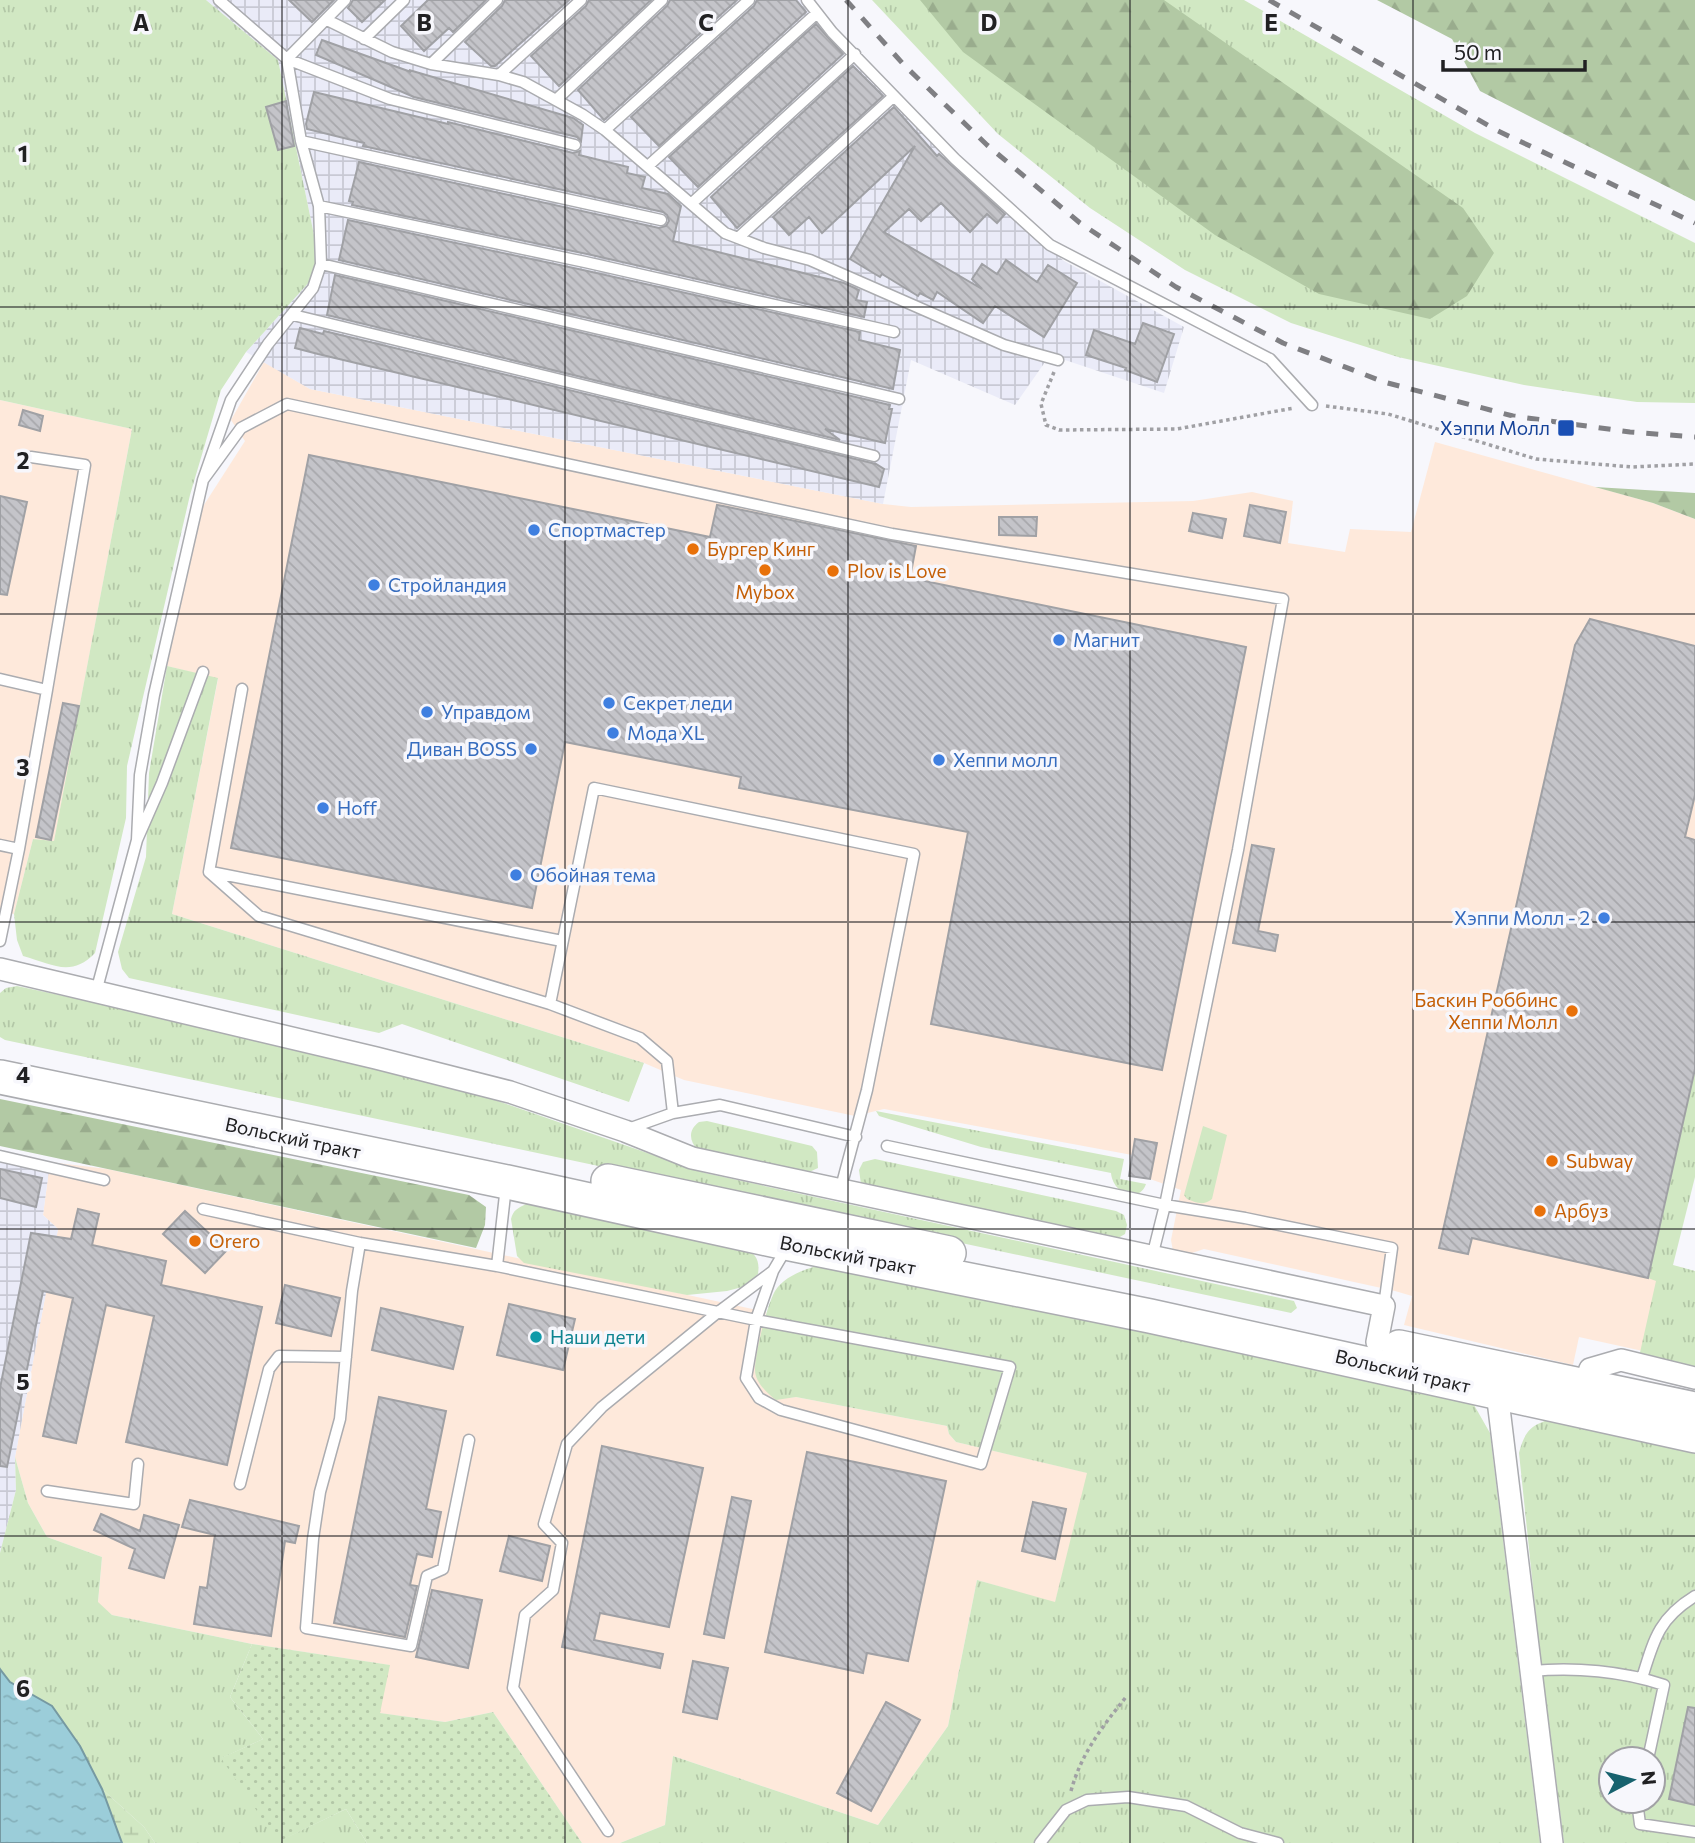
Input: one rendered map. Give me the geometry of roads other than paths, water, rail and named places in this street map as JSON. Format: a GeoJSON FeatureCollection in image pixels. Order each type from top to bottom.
{"type":"FeatureCollection","features":[{"type":"Feature","properties":{"kind":"main road","name":"Вольский тракт"},"geometry":{"type":"LineString","coordinates":[[0,1054],[1695,1409]]}},
{"type":"Feature","properties":{"kind":"main road","name":"Вольский тракт"},"geometry":{"type":"LineString","coordinates":[[0,1077],[507,1182],[782,1257],[1150,1315],[1695,1436]]}},
{"type":"Feature","properties":{"kind":"street"},"geometry":{"type":"LineString","coordinates":[[0,970],[510,1092],[625,1131],[692,1158],[1384,1306],[1377,1342]]}},
{"type":"Feature","properties":{"kind":"street"},"geometry":{"type":"LineString","coordinates":[[1584,1386],[1591,1369],[1621,1360],[1695,1378]]}},
{"type":"Feature","properties":{"kind":"street"},"geometry":{"type":"LineString","coordinates":[[1497,1392],[1552,1843]]}},
{"type":"Feature","properties":{"kind":"lane"},"geometry":{"type":"LineString","coordinates":[[219,0],[287,59],[390,99],[575,145]]}},
{"type":"Feature","properties":{"kind":"lane"},"geometry":{"type":"LineString","coordinates":[[287,59],[345,0]]}},
{"type":"Feature","properties":{"kind":"lane"},"geometry":{"type":"LineString","coordinates":[[364,38],[404,0]]}},
{"type":"Feature","properties":{"kind":"lane"},"geometry":{"type":"LineString","coordinates":[[431,64],[497,0]]}},
{"type":"Feature","properties":{"kind":"lane"},"geometry":{"type":"LineString","coordinates":[[499,75],[581,0]]}},
{"type":"Feature","properties":{"kind":"lane"},"geometry":{"type":"LineString","coordinates":[[556,100],[662,0]]}},
{"type":"Feature","properties":{"kind":"lane"},"geometry":{"type":"LineString","coordinates":[[605,130],[749,0]]}},
{"type":"Feature","properties":{"kind":"lane"},"geometry":{"type":"LineString","coordinates":[[807,0],[955,159],[1050,245],[1270,359],[1312,405]]}},
{"type":"Feature","properties":{"kind":"lane"},"geometry":{"type":"LineString","coordinates":[[648,166],[817,13]]}},
{"type":"Feature","properties":{"kind":"lane"},"geometry":{"type":"LineString","coordinates":[[327,20],[392,52],[431,64],[499,75],[523,82],[605,130],[725,233],[764,248],[810,260],[1004,345],[1059,360]]}},
{"type":"Feature","properties":{"kind":"lane"},"geometry":{"type":"LineString","coordinates":[[692,203],[855,54]]}},
{"type":"Feature","properties":{"kind":"lane"},"geometry":{"type":"LineString","coordinates":[[137,840],[140,775],[154,695],[203,480],[231,400],[268,344],[313,288],[321,264],[319,206],[302,141],[287,59]]}},
{"type":"Feature","properties":{"kind":"lane"},"geometry":{"type":"LineString","coordinates":[[738,238],[894,96]]}},
{"type":"Feature","properties":{"kind":"lane"},"geometry":{"type":"LineString","coordinates":[[302,141],[661,220]]}},
{"type":"Feature","properties":{"kind":"lane"},"geometry":{"type":"LineString","coordinates":[[319,206],[585,262],[894,332]]}},
{"type":"Feature","properties":{"kind":"lane"},"geometry":{"type":"LineString","coordinates":[[321,264],[899,398]]}},
{"type":"Feature","properties":{"kind":"lane"},"geometry":{"type":"LineString","coordinates":[[293,316],[874,456]]}},
{"type":"Feature","properties":{"kind":"lane"},"geometry":{"type":"LineString","coordinates":[[203,480],[242,428],[287,404],[892,534],[1283,599],[1238,850],[1152,1257]]}},
{"type":"Feature","properties":{"kind":"lane"},"geometry":{"type":"LineString","coordinates":[[0,941],[19,849],[85,465],[31,457]]}},
{"type":"Feature","properties":{"kind":"lane"},"geometry":{"type":"LineString","coordinates":[[96,992],[137,840],[162,783],[203,672]]}},
{"type":"Feature","properties":{"kind":"lane"},"geometry":{"type":"LineString","coordinates":[[0,680],[47,690]]}},
{"type":"Feature","properties":{"kind":"lane"},"geometry":{"type":"LineString","coordinates":[[209,872],[242,689]]}},
{"type":"Feature","properties":{"kind":"lane"},"geometry":{"type":"LineString","coordinates":[[550,1004],[594,789],[914,854],[856,1137],[839,1191]]}},
{"type":"Feature","properties":{"kind":"lane"},"geometry":{"type":"LineString","coordinates":[[0,845],[19,849]]}},
{"type":"Feature","properties":{"kind":"lane"},"geometry":{"type":"LineString","coordinates":[[209,872],[562,942]]}},
{"type":"Feature","properties":{"kind":"lane"},"geometry":{"type":"LineString","coordinates":[[209,872],[259,916],[550,1004],[640,1038],[667,1061],[673,1113]]}},
{"type":"Feature","properties":{"kind":"lane"},"geometry":{"type":"LineString","coordinates":[[625,1131],[673,1113],[720,1105],[856,1137]]}},
{"type":"Feature","properties":{"kind":"lane"},"geometry":{"type":"LineString","coordinates":[[887,1146],[1165,1205],[1245,1218],[1392,1248],[1384,1306]]}},
{"type":"Feature","properties":{"kind":"lane"},"geometry":{"type":"LineString","coordinates":[[0,1156],[104,1180]]}},
{"type":"Feature","properties":{"kind":"lane"},"geometry":{"type":"LineString","coordinates":[[497,1266],[507,1182]]}},
{"type":"Feature","properties":{"kind":"lane"},"geometry":{"type":"LineString","coordinates":[[203,1209],[360,1243],[497,1266],[717,1313],[756,1320],[1010,1367],[981,1464],[781,1410],[759,1398],[746,1378],[756,1320],[782,1257]]}},
{"type":"Feature","properties":{"kind":"lane"},"geometry":{"type":"LineString","coordinates":[[360,1243],[352,1291],[340,1419],[320,1492],[313,1539],[306,1628],[411,1646],[427,1576],[443,1569],[469,1440]]}},
{"type":"Feature","properties":{"kind":"lane"},"geometry":{"type":"LineString","coordinates":[[608,1831],[513,1688],[525,1615],[552,1590],[562,1543],[544,1524],[567,1444],[601,1407],[782,1257]]}},
{"type":"Feature","properties":{"kind":"lane"},"geometry":{"type":"LineString","coordinates":[[240,1484],[269,1369],[279,1356],[346,1357]]}},
{"type":"Feature","properties":{"kind":"lane"},"geometry":{"type":"LineString","coordinates":[[47,1491],[134,1504],[138,1464]]}},
{"type":"Feature","properties":{"kind":"lane"},"geometry":{"type":"LineString","coordinates":[[1642,1678],[1654,1639],[1671,1612],[1695,1595]]}},
{"type":"Feature","properties":{"kind":"lane"},"geometry":{"type":"LineString","coordinates":[[1532,1671],[1555,1669],[1642,1678],[1664,1685],[1651,1745]]}},
{"type":"Feature","properties":{"kind":"lane"},"geometry":{"type":"LineString","coordinates":[[1040,1843],[1066,1810],[1087,1800],[1128,1797],[1186,1806],[1240,1833],[1278,1843]]}},
{"type":"Feature","properties":{"kind":"lane"},"geometry":{"type":"LineString","coordinates":[[1638,1815],[1640,1824],[1695,1832]]}},
{"type":"Feature","properties":{"kind":"water"},"geometry":{"type":"Polygon","coordinates":[[[0,1669],[10,1682],[52,1706],[80,1746],[102,1789],[122,1843],[0,1843],[0,1669]]]}},
{"type":"Feature","properties":{"kind":"railway"},"geometry":{"type":"LineString","coordinates":[[846,0],[904,65],[987,145],[1080,223],[1176,287],[1283,343],[1384,382],[1513,416],[1630,432],[1695,437]]}},
{"type":"Feature","properties":{"kind":"railway"},"geometry":{"type":"LineString","coordinates":[[1269,0],[1498,131],[1695,223]]}},
{"type":"Feature","properties":{"kind":"place","name":"Хэппи Молл"},"geometry":{"type":"Point","coordinates":[1566,428]}},
{"type":"Feature","properties":{"kind":"place","name":"Спортмастер"},"geometry":{"type":"Point","coordinates":[534,530]}},
{"type":"Feature","properties":{"kind":"place","name":"Бургер Кинг"},"geometry":{"type":"Point","coordinates":[693,549]}},
{"type":"Feature","properties":{"kind":"place","name":"Mybox"},"geometry":{"type":"Point","coordinates":[765,570]}},
{"type":"Feature","properties":{"kind":"place","name":"Plov is Love"},"geometry":{"type":"Point","coordinates":[833,571]}},
{"type":"Feature","properties":{"kind":"place","name":"Стройландия"},"geometry":{"type":"Point","coordinates":[374,585]}},
{"type":"Feature","properties":{"kind":"place","name":"Магнит"},"geometry":{"type":"Point","coordinates":[1059,640]}},
{"type":"Feature","properties":{"kind":"place","name":"Секрет леди"},"geometry":{"type":"Point","coordinates":[609,703]}},
{"type":"Feature","properties":{"kind":"place","name":"Управдом"},"geometry":{"type":"Point","coordinates":[427,712]}},
{"type":"Feature","properties":{"kind":"place","name":"Мода XL"},"geometry":{"type":"Point","coordinates":[613,733]}},
{"type":"Feature","properties":{"kind":"place","name":"Диван BOSS"},"geometry":{"type":"Point","coordinates":[531,749]}},
{"type":"Feature","properties":{"kind":"place","name":"Хеппи молл"},"geometry":{"type":"Point","coordinates":[939,760]}},
{"type":"Feature","properties":{"kind":"place","name":"Hoff"},"geometry":{"type":"Point","coordinates":[323,808]}},
{"type":"Feature","properties":{"kind":"place","name":"Обойная тема"},"geometry":{"type":"Point","coordinates":[516,875]}},
{"type":"Feature","properties":{"kind":"place","name":"Хэппи Молл - 2"},"geometry":{"type":"Point","coordinates":[1604,918]}},
{"type":"Feature","properties":{"kind":"place","name":"Баскин Роббинс Хеппи Молл"},"geometry":{"type":"Point","coordinates":[1572,1011]}},
{"type":"Feature","properties":{"kind":"place","name":"Subway"},"geometry":{"type":"Point","coordinates":[1552,1161]}},
{"type":"Feature","properties":{"kind":"place","name":"Арбуз"},"geometry":{"type":"Point","coordinates":[1540,1211]}},
{"type":"Feature","properties":{"kind":"place","name":"Orero"},"geometry":{"type":"Point","coordinates":[195,1241]}},
{"type":"Feature","properties":{"kind":"place","name":"Наши дети"},"geometry":{"type":"Point","coordinates":[536,1337]}}]}
